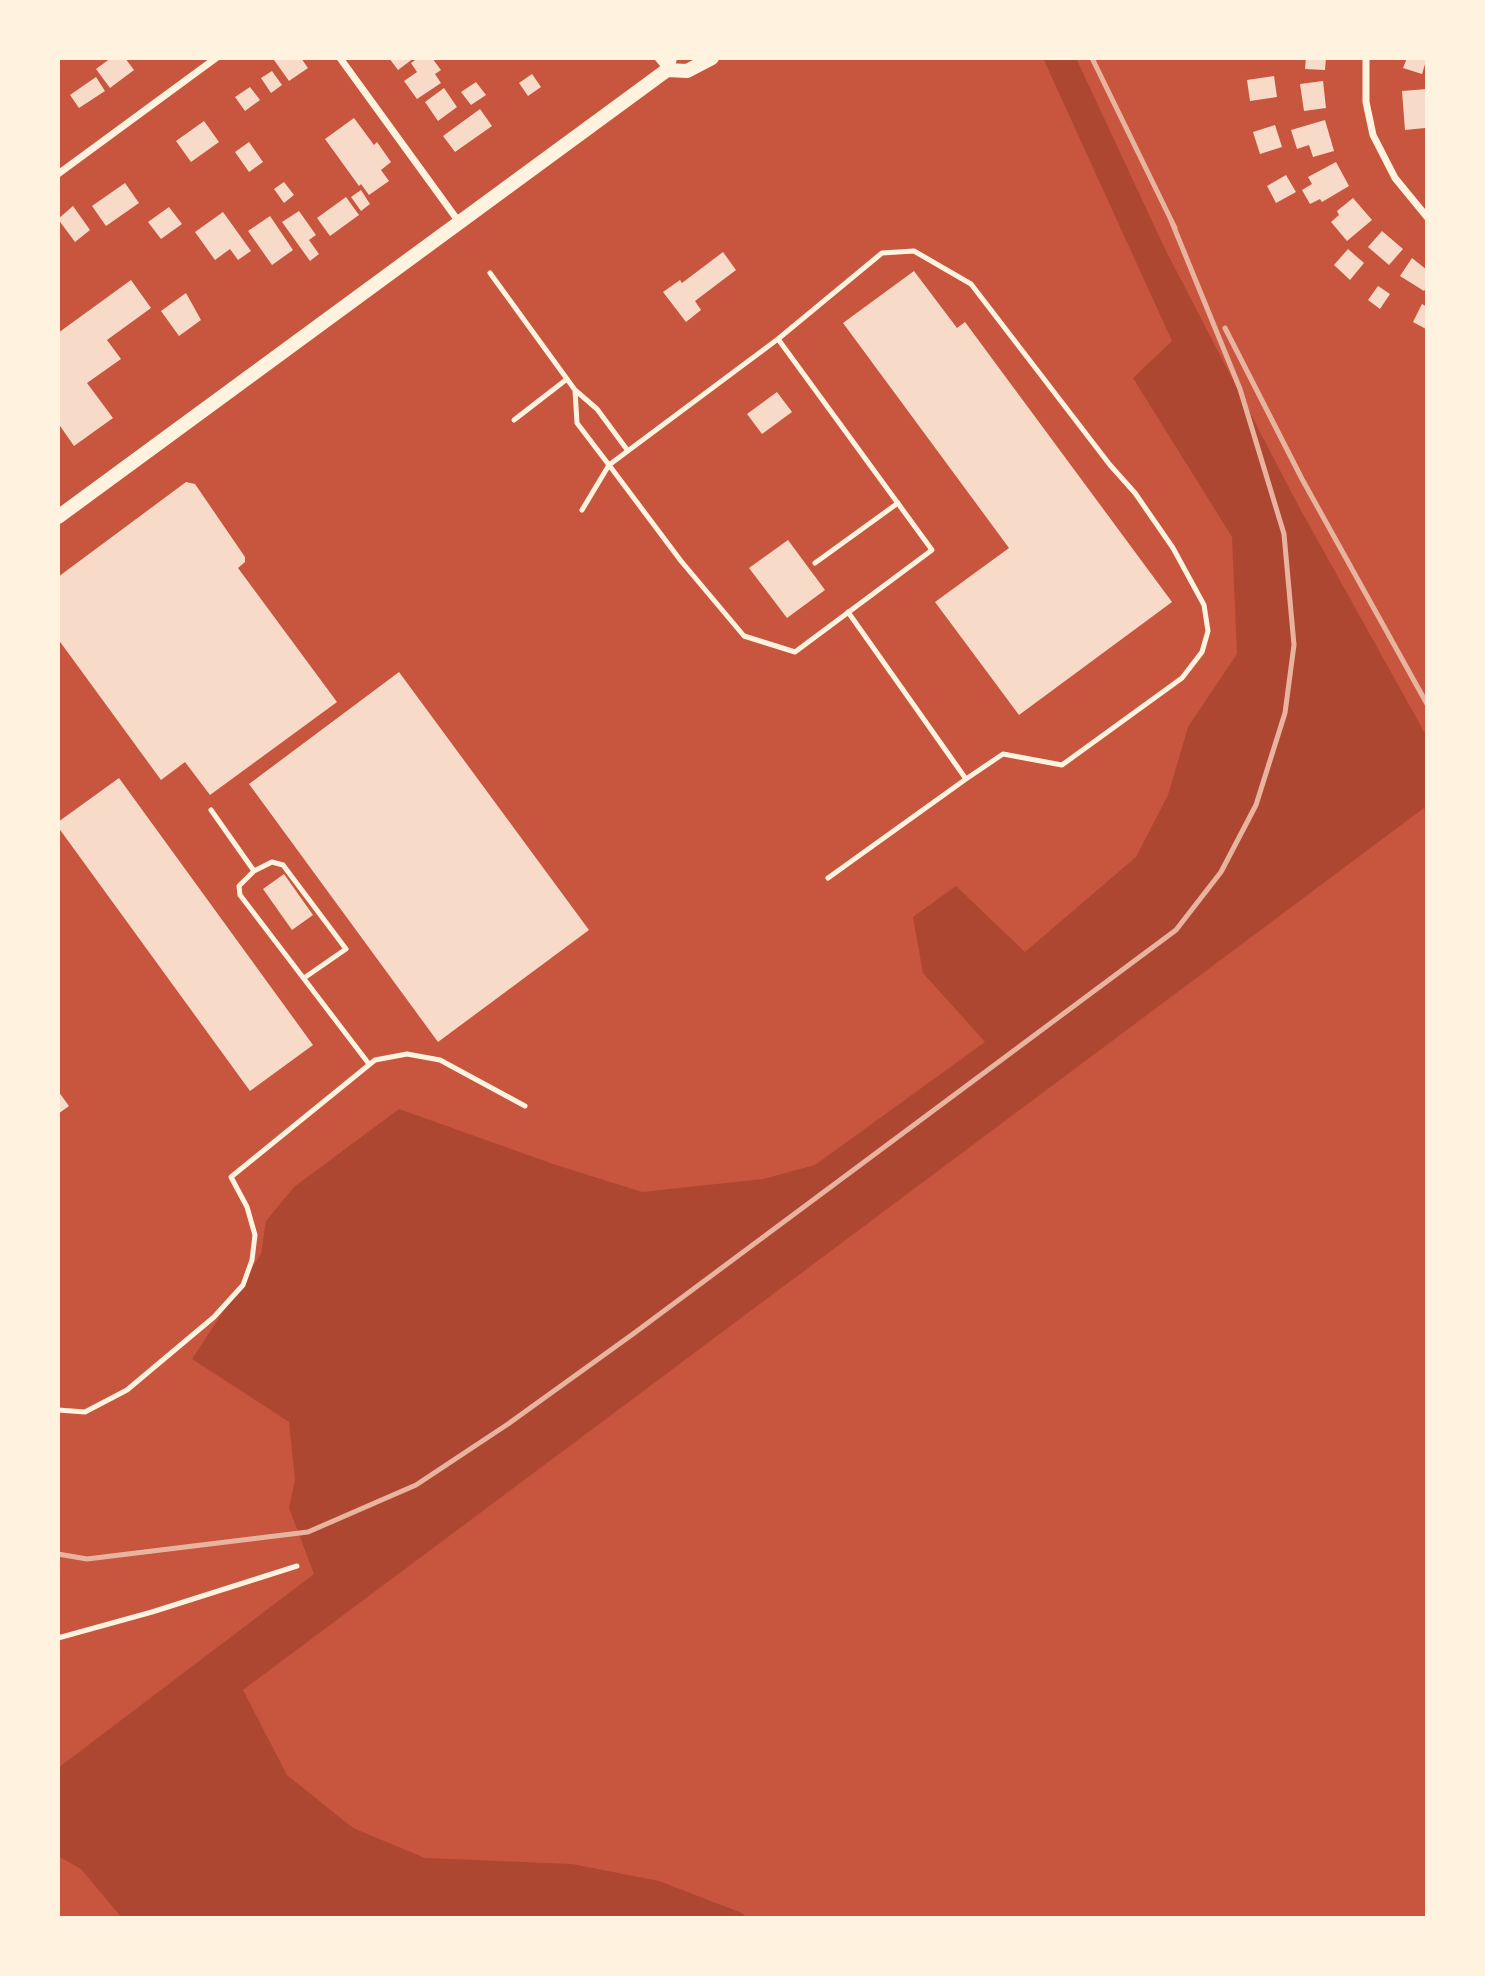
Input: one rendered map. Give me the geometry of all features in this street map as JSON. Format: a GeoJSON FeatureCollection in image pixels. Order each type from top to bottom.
{"type":"FeatureCollection","features":[{"type":"Feature","properties":{"kind":"main road"},"geometry":{"type":"LineString","coordinates":[[58,517],[669,64],[687,71],[712,58]]}},
{"type":"Feature","properties":{"kind":"street"},"geometry":{"type":"LineString","coordinates":[[58,174],[216,58]]}},
{"type":"Feature","properties":{"kind":"street"},"geometry":{"type":"LineString","coordinates":[[340,58],[459,222]]}},
{"type":"Feature","properties":{"kind":"street"},"geometry":{"type":"LineString","coordinates":[[658,58],[669,64]]}},
{"type":"Feature","properties":{"kind":"street"},"geometry":{"type":"LineString","coordinates":[[1366,58],[1366,102],[1373,135],[1395,178],[1427,217]]}},
{"type":"Feature","properties":{"kind":"lane"},"geometry":{"type":"LineString","coordinates":[[582,510],[609,465],[778,339],[882,254],[914,251],[971,284],[1110,465],[1135,493],[1173,548],[1204,605],[1208,631],[1202,652],[1182,678],[1062,765],[1003,754],[828,878]]}},
{"type":"Feature","properties":{"kind":"lane"},"geometry":{"type":"LineString","coordinates":[[490,273],[575,390],[597,409],[628,451]]}},
{"type":"Feature","properties":{"kind":"lane"},"geometry":{"type":"LineString","coordinates":[[575,390],[577,423],[681,561],[744,636],[795,652],[932,550],[778,339]]}},
{"type":"Feature","properties":{"kind":"lane"},"geometry":{"type":"LineString","coordinates":[[514,420],[567,379]]}},
{"type":"Feature","properties":{"kind":"lane"},"geometry":{"type":"LineString","coordinates":[[816,563],[898,503]]}},
{"type":"Feature","properties":{"kind":"lane"},"geometry":{"type":"LineString","coordinates":[[848,612],[966,779]]}},
{"type":"Feature","properties":{"kind":"lane"},"geometry":{"type":"LineString","coordinates":[[211,810],[254,871]]}},
{"type":"Feature","properties":{"kind":"lane"},"geometry":{"type":"LineString","coordinates":[[304,978],[346,948],[283,865],[272,862],[254,871],[239,886],[240,895],[369,1064]]}},
{"type":"Feature","properties":{"kind":"lane"},"geometry":{"type":"LineString","coordinates":[[58,1410],[85,1412],[127,1390],[179,1349],[229,1301],[243,1285],[252,1260],[255,1235],[247,1207],[231,1177],[375,1060],[407,1054],[440,1060],[525,1106]]}},
{"type":"Feature","properties":{"kind":"lane"},"geometry":{"type":"LineString","coordinates":[[58,1638],[152,1612],[296,1566]]}},
{"type":"Feature","properties":{"kind":"shaded area"},"geometry":{"type":"Polygon","coordinates":[[[1043,58],[1076,58],[1165,249],[1298,505],[1427,737],[1427,812],[1424,808],[243,1690],[287,1775],[353,1828],[425,1858],[572,1864],[659,1881],[742,1913],[746,1918],[122,1918],[81,1869],[58,1856],[58,1768],[314,1574],[289,1508],[295,1480],[289,1422],[192,1359],[261,1254],[266,1221],[294,1187],[399,1109],[556,1165],[642,1192],[763,1179],[815,1165],[985,1042],[923,973],[913,917],[956,886],[1025,952],[1136,857],[1168,795],[1188,727],[1237,654],[1232,537],[1133,378],[1172,341],[1043,58]]]}},
{"type":"Feature","properties":{"kind":"building"},"geometry":{"type":"Polygon","coordinates":[[[111,58],[125,58],[134,70],[110,88],[96,69],[111,58]]]}},
{"type":"Feature","properties":{"kind":"building"},"geometry":{"type":"Polygon","coordinates":[[[301,58],[308,68],[289,81],[274,60],[301,58]]]}},
{"type":"Feature","properties":{"kind":"building"},"geometry":{"type":"Polygon","coordinates":[[[389,58],[414,58],[398,70],[389,58]]]}},
{"type":"Feature","properties":{"kind":"building"},"geometry":{"type":"Polygon","coordinates":[[[418,58],[432,58],[441,70],[435,74],[441,83],[417,99],[404,81],[417,72],[411,63],[418,58]]]}},
{"type":"Feature","properties":{"kind":"building"},"geometry":{"type":"Polygon","coordinates":[[[1306,58],[1326,58],[1325,70],[1305,69],[1306,58]]]}},
{"type":"Feature","properties":{"kind":"building"},"geometry":{"type":"Polygon","coordinates":[[[1407,58],[1427,58],[1422,74],[1403,68],[1407,58]]]}},
{"type":"Feature","properties":{"kind":"building"},"geometry":{"type":"Polygon","coordinates":[[[272,71],[282,85],[271,93],[261,78],[272,71]]]}},
{"type":"Feature","properties":{"kind":"building"},"geometry":{"type":"Polygon","coordinates":[[[532,74],[541,87],[528,96],[519,83],[532,74]]]}},
{"type":"Feature","properties":{"kind":"building"},"geometry":{"type":"Polygon","coordinates":[[[1274,76],[1277,97],[1250,101],[1247,80],[1274,76]]]}},
{"type":"Feature","properties":{"kind":"building"},"geometry":{"type":"Polygon","coordinates":[[[96,77],[105,91],[79,108],[70,95],[96,77]]]}},
{"type":"Feature","properties":{"kind":"building"},"geometry":{"type":"Polygon","coordinates":[[[1323,81],[1326,108],[1304,111],[1300,84],[1323,81]]]}},
{"type":"Feature","properties":{"kind":"building"},"geometry":{"type":"Polygon","coordinates":[[[476,82],[486,95],[471,105],[461,92],[476,82]]]}},
{"type":"Feature","properties":{"kind":"building"},"geometry":{"type":"Polygon","coordinates":[[[250,87],[260,100],[245,111],[235,97],[250,87]]]}},
{"type":"Feature","properties":{"kind":"building"},"geometry":{"type":"Polygon","coordinates":[[[444,88],[457,107],[438,121],[425,102],[444,88]]]}},
{"type":"Feature","properties":{"kind":"building"},"geometry":{"type":"Polygon","coordinates":[[[1427,89],[1425,128],[1405,130],[1402,91],[1427,89]]]}},
{"type":"Feature","properties":{"kind":"building"},"geometry":{"type":"Polygon","coordinates":[[[480,109],[492,126],[455,152],[443,136],[480,109]]]}},
{"type":"Feature","properties":{"kind":"building"},"geometry":{"type":"Polygon","coordinates":[[[354,118],[374,145],[377,142],[391,162],[381,170],[389,181],[369,195],[361,184],[359,186],[325,139],[354,118]]]}},
{"type":"Feature","properties":{"kind":"building"},"geometry":{"type":"Polygon","coordinates":[[[1325,120],[1334,151],[1313,157],[1309,145],[1297,149],[1291,130],[1325,120]]]}},
{"type":"Feature","properties":{"kind":"building"},"geometry":{"type":"Polygon","coordinates":[[[204,121],[219,142],[191,162],[176,141],[204,121]]]}},
{"type":"Feature","properties":{"kind":"building"},"geometry":{"type":"Polygon","coordinates":[[[1275,125],[1282,147],[1260,154],[1253,132],[1275,125]]]}},
{"type":"Feature","properties":{"kind":"building"},"geometry":{"type":"Polygon","coordinates":[[[249,142],[263,162],[249,172],[235,152],[249,142]]]}},
{"type":"Feature","properties":{"kind":"building"},"geometry":{"type":"Polygon","coordinates":[[[1336,162],[1349,186],[1322,202],[1320,199],[1310,204],[1302,190],[1312,184],[1308,177],[1336,162]]]}},
{"type":"Feature","properties":{"kind":"building"},"geometry":{"type":"Polygon","coordinates":[[[1286,175],[1296,192],[1276,203],[1267,186],[1286,175]]]}},
{"type":"Feature","properties":{"kind":"building"},"geometry":{"type":"Polygon","coordinates":[[[284,182],[294,195],[284,203],[274,189],[284,182]]]}},
{"type":"Feature","properties":{"kind":"building"},"geometry":{"type":"Polygon","coordinates":[[[125,183],[139,203],[106,226],[92,206],[125,183]]]}},
{"type":"Feature","properties":{"kind":"building"},"geometry":{"type":"Polygon","coordinates":[[[361,190],[370,204],[361,211],[351,197],[361,190]]]}},
{"type":"Feature","properties":{"kind":"building"},"geometry":{"type":"Polygon","coordinates":[[[346,197],[359,215],[330,236],[317,218],[346,197]]]}},
{"type":"Feature","properties":{"kind":"building"},"geometry":{"type":"Polygon","coordinates":[[[1353,198],[1372,220],[1347,241],[1331,222],[1339,215],[1337,211],[1353,198]]]}},
{"type":"Feature","properties":{"kind":"building"},"geometry":{"type":"Polygon","coordinates":[[[73,206],[90,230],[75,242],[58,219],[73,206]]]}},
{"type":"Feature","properties":{"kind":"building"},"geometry":{"type":"Polygon","coordinates":[[[169,207],[182,224],[161,239],[148,222],[169,207]]]}},
{"type":"Feature","properties":{"kind":"building"},"geometry":{"type":"Polygon","coordinates":[[[299,211],[316,235],[309,240],[319,254],[310,261],[282,222],[299,211]]]}},
{"type":"Feature","properties":{"kind":"building"},"geometry":{"type":"Polygon","coordinates":[[[223,212],[251,251],[238,260],[230,249],[215,260],[195,232],[223,212]]]}},
{"type":"Feature","properties":{"kind":"building"},"geometry":{"type":"Polygon","coordinates":[[[270,216],[293,250],[272,265],[248,231],[270,216]]]}},
{"type":"Feature","properties":{"kind":"building"},"geometry":{"type":"Polygon","coordinates":[[[1382,231],[1403,249],[1389,265],[1368,247],[1382,231]]]}},
{"type":"Feature","properties":{"kind":"building"},"geometry":{"type":"Polygon","coordinates":[[[1348,249],[1364,263],[1350,280],[1334,265],[1348,249]]]}},
{"type":"Feature","properties":{"kind":"building"},"geometry":{"type":"Polygon","coordinates":[[[723,252],[736,270],[695,301],[701,310],[686,322],[663,292],[680,280],[682,283],[723,252]]]}},
{"type":"Feature","properties":{"kind":"building"},"geometry":{"type":"Polygon","coordinates":[[[1412,258],[1427,270],[1427,287],[1424,291],[1400,276],[1412,258]]]}},
{"type":"Feature","properties":{"kind":"building"},"geometry":{"type":"Polygon","coordinates":[[[914,271],[957,328],[965,322],[1172,602],[1019,715],[935,602],[1009,548],[843,323],[914,271]]]}},
{"type":"Feature","properties":{"kind":"building"},"geometry":{"type":"Polygon","coordinates":[[[131,280],[151,308],[107,340],[121,359],[87,383],[113,418],[74,446],[58,423],[58,333],[131,280]]]}},
{"type":"Feature","properties":{"kind":"building"},"geometry":{"type":"Polygon","coordinates":[[[1378,286],[1390,294],[1380,309],[1368,300],[1378,286]]]}},
{"type":"Feature","properties":{"kind":"building"},"geometry":{"type":"Polygon","coordinates":[[[186,293],[201,320],[179,336],[161,311],[186,293]]]}},
{"type":"Feature","properties":{"kind":"building"},"geometry":{"type":"Polygon","coordinates":[[[1422,304],[1427,307],[1426,329],[1413,322],[1422,304]]]}},
{"type":"Feature","properties":{"kind":"building"},"geometry":{"type":"Polygon","coordinates":[[[777,392],[792,412],[762,434],[747,414],[777,392]]]}},
{"type":"Feature","properties":{"kind":"building"},"geometry":{"type":"Polygon","coordinates":[[[186,482],[195,484],[245,557],[245,562],[238,568],[337,702],[210,795],[185,762],[161,780],[58,639],[58,577],[186,482]]]}},
{"type":"Feature","properties":{"kind":"building"},"geometry":{"type":"Polygon","coordinates":[[[788,540],[825,590],[787,618],[749,568],[788,540]]]}},
{"type":"Feature","properties":{"kind":"building"},"geometry":{"type":"Polygon","coordinates":[[[399,672],[589,930],[438,1042],[249,784],[399,672]]]}},
{"type":"Feature","properties":{"kind":"building"},"geometry":{"type":"Polygon","coordinates":[[[119,778],[313,1045],[250,1091],[58,827],[58,822],[119,778]]]}},
{"type":"Feature","properties":{"kind":"building"},"geometry":{"type":"Polygon","coordinates":[[[284,874],[313,915],[292,930],[263,889],[284,874]]]}},
{"type":"Feature","properties":{"kind":"building"},"geometry":{"type":"Polygon","coordinates":[[[58,1091],[69,1106],[58,1114],[58,1091]]]}},
{"type":"Feature","properties":{"kind":"railway"},"geometry":{"type":"LineString","coordinates":[[1092,58],[1175,228]]}},
{"type":"Feature","properties":{"kind":"railway"},"geometry":{"type":"LineString","coordinates":[[58,1554],[87,1559],[308,1532],[416,1485],[508,1424],[633,1334],[1176,930],[1221,872],[1256,805],[1285,713],[1294,645],[1284,534],[1240,389],[1171,220]]}},
{"type":"Feature","properties":{"kind":"railway"},"geometry":{"type":"LineString","coordinates":[[1225,328],[1302,479],[1427,704]]}}]}
